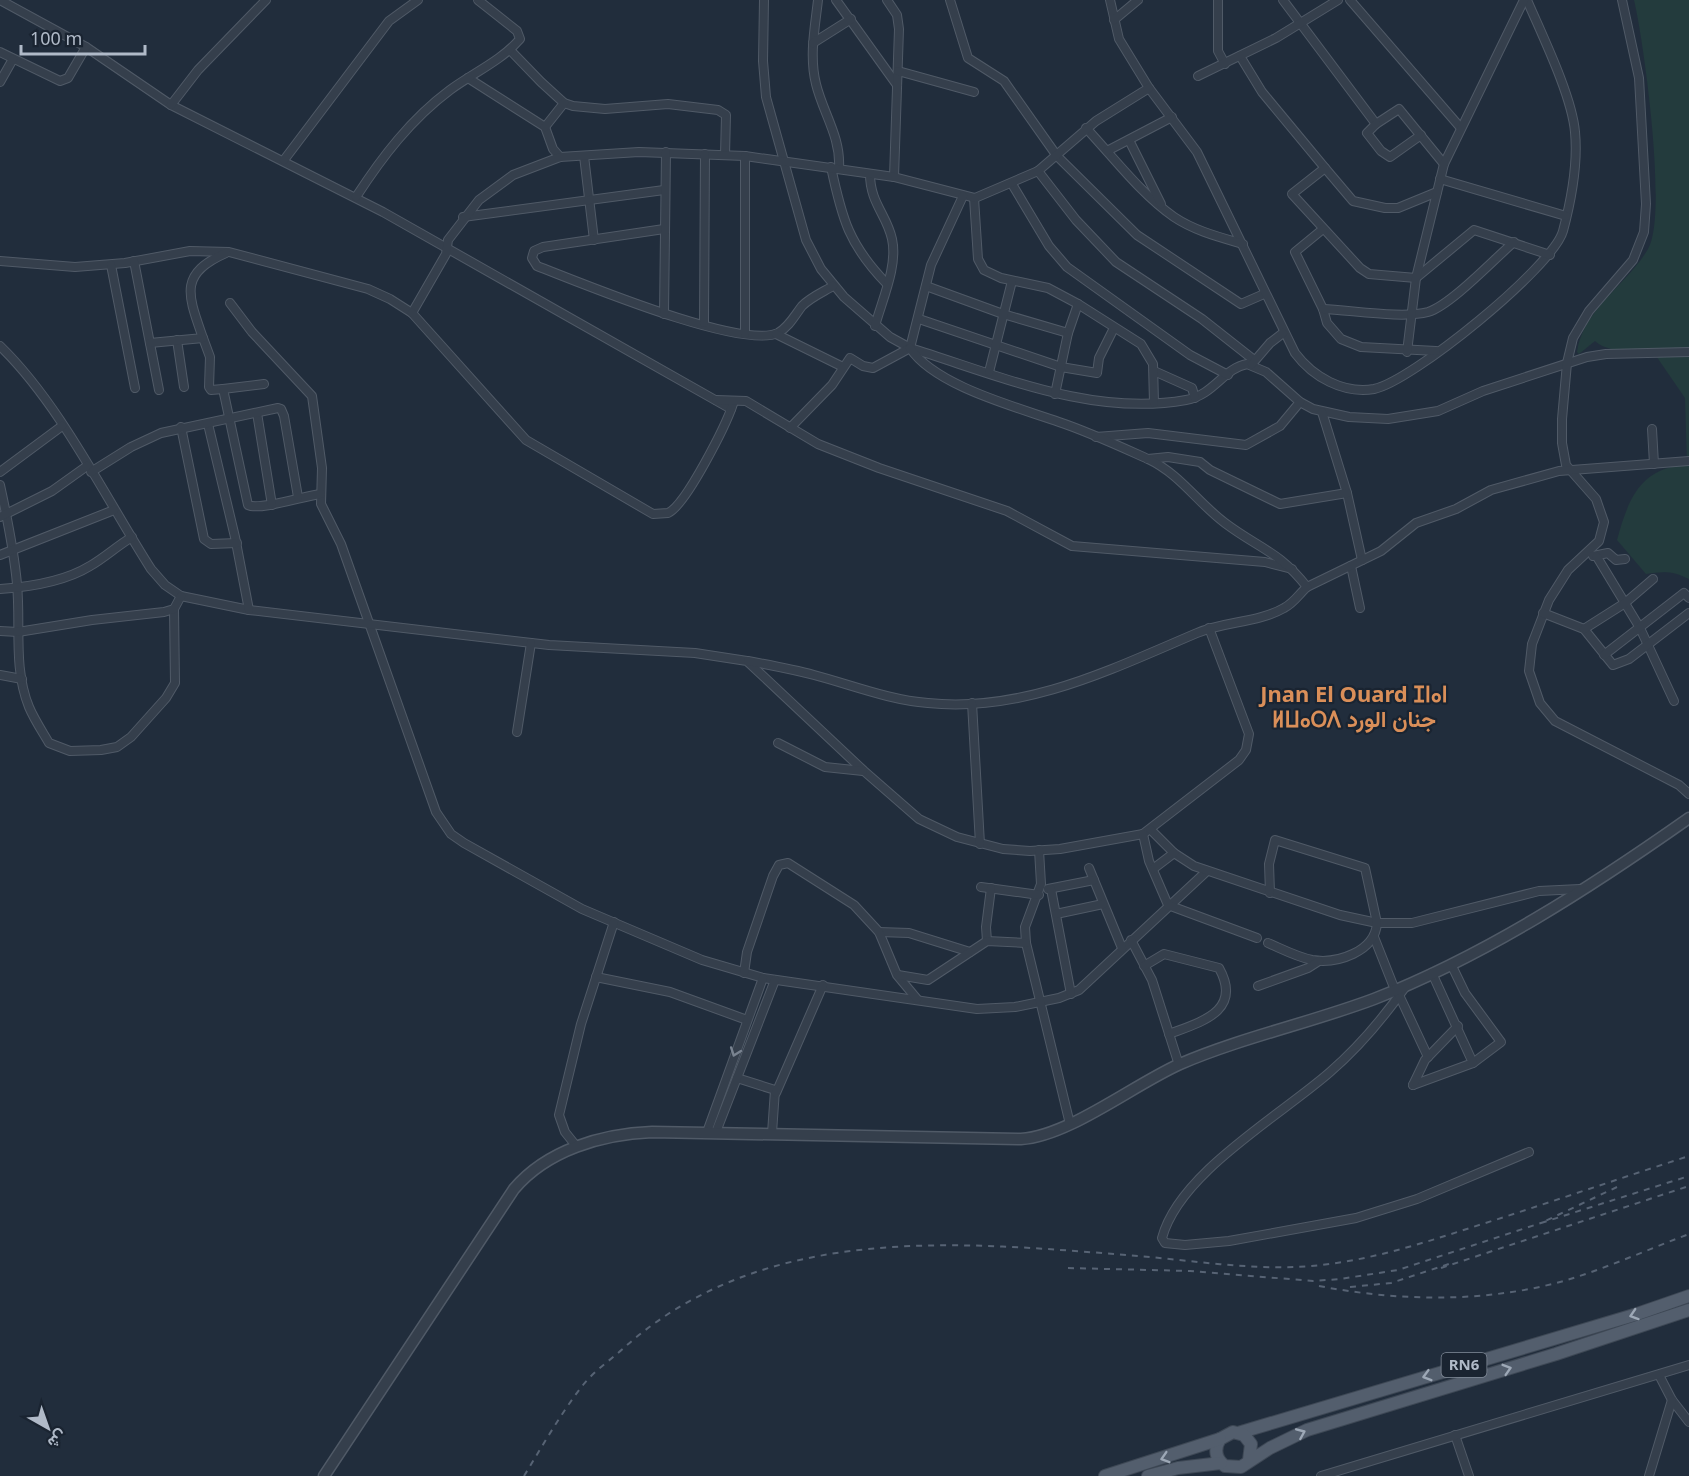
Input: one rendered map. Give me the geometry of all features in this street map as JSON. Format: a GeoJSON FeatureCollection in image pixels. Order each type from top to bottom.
{"type":"FeatureCollection","features":[{"type":"Feature","properties":{"kind":"main road","name":"RN6"},"geometry":{"type":"LineString","coordinates":[[1105,1476],[1220,1438],[1228,1433],[1238,1433],[1634,1316],[1689,1296]]}},
{"type":"Feature","properties":{"kind":"main road","name":"RN6"},"geometry":{"type":"LineString","coordinates":[[1148,1476],[1178,1468],[1241,1467],[1249,1460],[1307,1431],[1689,1310]]}},
{"type":"Feature","properties":{"kind":"main road"},"geometry":{"type":"LineString","coordinates":[[1238,1433],[1251,1444],[1249,1460]]}},
{"type":"Feature","properties":{"kind":"main road"},"geometry":{"type":"LineString","coordinates":[[1220,1438],[1216,1454],[1228,1469]]}},
{"type":"Feature","properties":{"kind":"street"},"geometry":{"type":"LineString","coordinates":[[0,0],[86,47],[171,105],[356,197],[731,409]]}},
{"type":"Feature","properties":{"kind":"street"},"geometry":{"type":"LineString","coordinates":[[171,105],[198,70],[266,0]]}},
{"type":"Feature","properties":{"kind":"street"},"geometry":{"type":"LineString","coordinates":[[356,197],[416,119],[468,78],[510,50],[520,39],[519,34],[478,0]]}},
{"type":"Feature","properties":{"kind":"street"},"geometry":{"type":"LineString","coordinates":[[764,0],[764,80],[770,112],[806,240],[814,258],[833,286],[876,326],[910,348],[1055,394],[1092,400],[1154,403],[1195,398],[1207,393],[1244,364],[1253,362],[1284,333]]}},
{"type":"Feature","properties":{"kind":"street"},"geometry":{"type":"LineString","coordinates":[[818,0],[813,43],[814,77],[840,147],[835,167],[847,231],[856,249],[887,284]]}},
{"type":"Feature","properties":{"kind":"street"},"geometry":{"type":"LineString","coordinates":[[836,0],[897,86]]}},
{"type":"Feature","properties":{"kind":"street"},"geometry":{"type":"LineString","coordinates":[[887,0],[898,19],[894,177]]}},
{"type":"Feature","properties":{"kind":"street"},"geometry":{"type":"LineString","coordinates":[[950,0],[968,58],[999,77],[1009,87],[1058,156],[1145,242],[1242,304],[1264,294]]}},
{"type":"Feature","properties":{"kind":"street"},"geometry":{"type":"LineString","coordinates":[[1110,0],[1122,45],[1149,88],[1197,152],[1243,244],[1264,294],[1295,353],[1311,371],[1330,382],[1353,389],[1383,386],[1437,351],[1509,294],[1550,255],[1561,238],[1574,162],[1574,125],[1570,108],[1526,0]]}},
{"type":"Feature","properties":{"kind":"street"},"geometry":{"type":"LineString","coordinates":[[1114,20],[1138,0]]}},
{"type":"Feature","properties":{"kind":"street"},"geometry":{"type":"LineString","coordinates":[[1218,0],[1218,51],[1225,64]]}},
{"type":"Feature","properties":{"kind":"street"},"geometry":{"type":"LineString","coordinates":[[1283,0],[1376,124]]}},
{"type":"Feature","properties":{"kind":"street"},"geometry":{"type":"LineString","coordinates":[[1198,76],[1240,56],[1338,0]]}},
{"type":"Feature","properties":{"kind":"street"},"geometry":{"type":"LineString","coordinates":[[1350,0],[1460,128]]}},
{"type":"Feature","properties":{"kind":"street"},"geometry":{"type":"LineString","coordinates":[[1407,352],[1416,278],[1444,164],[1526,0]]}},
{"type":"Feature","properties":{"kind":"street"},"geometry":{"type":"LineString","coordinates":[[1622,0],[1639,78],[1646,204],[1644,232],[1633,260],[1583,321],[1573,338],[1567,363],[1562,432],[1565,460],[1569,470],[1596,498],[1603,516],[1601,537],[1568,570],[1543,613],[1529,663],[1535,693],[1544,710],[1564,728],[1688,792]]}},
{"type":"Feature","properties":{"kind":"street"},"geometry":{"type":"LineString","coordinates":[[284,160],[389,21],[415,1]]}},
{"type":"Feature","properties":{"kind":"street"},"geometry":{"type":"LineString","coordinates":[[813,43],[850,19]]}},
{"type":"Feature","properties":{"kind":"street"},"geometry":{"type":"LineString","coordinates":[[0,52],[53,79],[63,80],[74,70],[86,47]]}},
{"type":"Feature","properties":{"kind":"street"},"geometry":{"type":"LineString","coordinates":[[510,50],[564,103],[573,106],[605,109],[668,104],[718,110],[726,115],[725,155]]}},
{"type":"Feature","properties":{"kind":"street"},"geometry":{"type":"LineString","coordinates":[[1240,56],[1262,92],[1353,201],[1385,208],[1398,207],[1437,192]]}},
{"type":"Feature","properties":{"kind":"street"},"geometry":{"type":"LineString","coordinates":[[0,82],[13,59]]}},
{"type":"Feature","properties":{"kind":"street"},"geometry":{"type":"LineString","coordinates":[[898,71],[974,92]]}},
{"type":"Feature","properties":{"kind":"street"},"geometry":{"type":"LineString","coordinates":[[468,78],[545,127],[553,149],[560,157]]}},
{"type":"Feature","properties":{"kind":"street"},"geometry":{"type":"LineString","coordinates":[[412,313],[446,254],[448,240],[463,217],[492,189],[513,175],[560,157],[666,152],[745,156],[894,177],[974,198],[1012,184],[1038,171],[1058,156],[1086,128],[1149,88]]}},
{"type":"Feature","properties":{"kind":"street"},"geometry":{"type":"LineString","coordinates":[[545,127],[564,103]]}},
{"type":"Feature","properties":{"kind":"street"},"geometry":{"type":"LineString","coordinates":[[1421,135],[1390,157],[1381,151],[1367,132],[1399,110],[1421,135],[1444,164]]}},
{"type":"Feature","properties":{"kind":"street"},"geometry":{"type":"LineString","coordinates":[[1107,151],[1172,117]]}},
{"type":"Feature","properties":{"kind":"street"},"geometry":{"type":"LineString","coordinates":[[1086,128],[1164,210],[1198,230],[1243,244]]}},
{"type":"Feature","properties":{"kind":"street"},"geometry":{"type":"LineString","coordinates":[[1129,140],[1164,210]]}},
{"type":"Feature","properties":{"kind":"street"},"geometry":{"type":"LineString","coordinates":[[664,314],[666,152]]}},
{"type":"Feature","properties":{"kind":"street"},"geometry":{"type":"LineString","coordinates":[[704,323],[705,154]]}},
{"type":"Feature","properties":{"kind":"street"},"geometry":{"type":"LineString","coordinates":[[584,156],[594,240]]}},
{"type":"Feature","properties":{"kind":"street"},"geometry":{"type":"LineString","coordinates":[[745,156],[745,334]]}},
{"type":"Feature","properties":{"kind":"street"},"geometry":{"type":"LineString","coordinates":[[1325,168],[1292,194],[1365,272],[1416,278],[1474,230],[1550,255]]}},
{"type":"Feature","properties":{"kind":"street"},"geometry":{"type":"LineString","coordinates":[[1038,171],[1076,220],[1116,262],[1202,320],[1300,402],[1322,412],[1369,419],[1420,416],[1438,411],[1483,391],[1567,363],[1606,354],[1689,352]]}},
{"type":"Feature","properties":{"kind":"street"},"geometry":{"type":"LineString","coordinates":[[870,174],[876,206],[892,238],[893,255],[876,326]]}},
{"type":"Feature","properties":{"kind":"street"},"geometry":{"type":"LineString","coordinates":[[1440,179],[1566,216]]}},
{"type":"Feature","properties":{"kind":"street"},"geometry":{"type":"LineString","coordinates":[[1012,184],[1049,246],[1067,267],[1190,355],[1228,375]]}},
{"type":"Feature","properties":{"kind":"street"},"geometry":{"type":"LineString","coordinates":[[463,217],[664,190]]}},
{"type":"Feature","properties":{"kind":"street"},"geometry":{"type":"LineString","coordinates":[[790,428],[832,385],[850,358],[863,366],[875,368],[910,348],[931,265],[963,196]]}},
{"type":"Feature","properties":{"kind":"street"},"geometry":{"type":"LineString","coordinates":[[974,198],[980,266],[989,273],[1048,288],[1078,304],[1141,345],[1150,358],[1154,371],[1154,403]]}},
{"type":"Feature","properties":{"kind":"street"},"geometry":{"type":"LineString","coordinates":[[664,229],[543,247],[534,251],[533,262],[664,314],[745,334],[776,333],[843,368]]}},
{"type":"Feature","properties":{"kind":"street"},"geometry":{"type":"LineString","coordinates":[[1323,229],[1295,252],[1332,331],[1347,343],[1361,347],[1407,352],[1437,351]]}},
{"type":"Feature","properties":{"kind":"street"},"geometry":{"type":"LineString","coordinates":[[1323,309],[1412,314],[1432,311],[1514,242]]}},
{"type":"Feature","properties":{"kind":"street"},"geometry":{"type":"LineString","coordinates":[[0,261],[75,267],[111,265],[190,251],[229,252],[368,289],[412,313],[526,440],[653,514],[668,513],[680,502],[723,430],[734,399]]}},
{"type":"Feature","properties":{"kind":"street"},"geometry":{"type":"LineString","coordinates":[[229,252],[202,266],[190,280],[189,288],[210,357],[209,387],[211,390],[264,384]]}},
{"type":"Feature","properties":{"kind":"street"},"geometry":{"type":"LineString","coordinates":[[134,261],[159,390]]}},
{"type":"Feature","properties":{"kind":"street"},"geometry":{"type":"LineString","coordinates":[[111,265],[135,388]]}},
{"type":"Feature","properties":{"kind":"street"},"geometry":{"type":"LineString","coordinates":[[989,372],[1012,280]]}},
{"type":"Feature","properties":{"kind":"street"},"geometry":{"type":"LineString","coordinates":[[776,333],[788,325],[803,305],[833,286]]}},
{"type":"Feature","properties":{"kind":"street"},"geometry":{"type":"LineString","coordinates":[[926,286],[1003,314],[1068,333]]}},
{"type":"Feature","properties":{"kind":"street"},"geometry":{"type":"LineString","coordinates":[[230,303],[252,332],[312,396],[322,468],[322,508],[340,544],[436,812],[445,826],[464,843],[553,895],[702,960],[763,978],[977,1009],[998,1009],[1040,1003],[1071,994],[1085,984],[1207,871]]}},
{"type":"Feature","properties":{"kind":"street"},"geometry":{"type":"LineString","coordinates":[[1055,394],[1068,333],[1078,304]]}},
{"type":"Feature","properties":{"kind":"street"},"geometry":{"type":"LineString","coordinates":[[919,319],[1061,367],[1097,373],[1099,358],[1114,328]]}},
{"type":"Feature","properties":{"kind":"street"},"geometry":{"type":"LineString","coordinates":[[150,343],[203,338]]}},
{"type":"Feature","properties":{"kind":"street"},"geometry":{"type":"LineString","coordinates":[[177,340],[184,387]]}},
{"type":"Feature","properties":{"kind":"street"},"geometry":{"type":"LineString","coordinates":[[0,346],[20,365],[62,426],[159,580],[181,596],[249,610],[531,643],[695,653],[799,671],[904,699],[928,703],[972,703],[1020,698],[1079,682],[1209,628],[1276,612],[1289,605],[1307,587],[1386,548],[1416,524],[1456,509],[1491,490],[1537,475],[1569,470],[1689,461]]}},
{"type":"Feature","properties":{"kind":"street"},"geometry":{"type":"LineString","coordinates":[[910,348],[920,362],[961,385],[1021,411],[1096,437],[1147,459],[1177,476],[1223,522],[1282,558],[1294,569],[1307,587]]}},
{"type":"Feature","properties":{"kind":"street"},"geometry":{"type":"LineString","coordinates":[[1154,371],[1192,388],[1195,398]]}},
{"type":"Feature","properties":{"kind":"street"},"geometry":{"type":"LineString","coordinates":[[223,389],[247,504],[254,508],[321,494]]}},
{"type":"Feature","properties":{"kind":"street"},"geometry":{"type":"LineString","coordinates":[[715,400],[734,399],[755,405],[818,444],[879,468],[1007,511],[1072,546],[1265,562],[1294,569]]}},
{"type":"Feature","properties":{"kind":"street"},"geometry":{"type":"LineString","coordinates":[[1096,437],[1148,433],[1246,445],[1280,426],[1300,402]]}},
{"type":"Feature","properties":{"kind":"street"},"geometry":{"type":"LineString","coordinates":[[3,516],[131,447],[181,427],[208,424],[278,408],[283,411],[298,497]]}},
{"type":"Feature","properties":{"kind":"street"},"geometry":{"type":"LineString","coordinates":[[1322,412],[1347,493],[1362,560]]}},
{"type":"Feature","properties":{"kind":"street"},"geometry":{"type":"LineString","coordinates":[[257,413],[272,505]]}},
{"type":"Feature","properties":{"kind":"street"},"geometry":{"type":"LineString","coordinates":[[208,424],[237,543],[249,610]]}},
{"type":"Feature","properties":{"kind":"street"},"geometry":{"type":"LineString","coordinates":[[0,472],[62,426]]}},
{"type":"Feature","properties":{"kind":"street"},"geometry":{"type":"LineString","coordinates":[[181,427],[204,539],[211,543],[237,543]]}},
{"type":"Feature","properties":{"kind":"street"},"geometry":{"type":"LineString","coordinates":[[1652,429],[1654,464]]}},
{"type":"Feature","properties":{"kind":"street"},"geometry":{"type":"LineString","coordinates":[[1147,459],[1168,457],[1200,462],[1210,470],[1280,504],[1347,493]]}},
{"type":"Feature","properties":{"kind":"street"},"geometry":{"type":"LineString","coordinates":[[0,484],[3,516],[13,551],[22,679],[29,707],[49,743],[69,751],[117,747],[131,737],[172,690],[176,677],[174,609],[181,596]]}},
{"type":"Feature","properties":{"kind":"street"},"geometry":{"type":"LineString","coordinates":[[0,555],[114,510]]}},
{"type":"Feature","properties":{"kind":"street"},"geometry":{"type":"LineString","coordinates":[[0,589],[69,576],[88,568],[132,537]]}},
{"type":"Feature","properties":{"kind":"street"},"geometry":{"type":"LineString","coordinates":[[1586,554],[1597,557],[1608,553],[1616,560],[1625,559]]}},
{"type":"Feature","properties":{"kind":"street"},"geometry":{"type":"LineString","coordinates":[[1597,557],[1640,628],[1674,701]]}},
{"type":"Feature","properties":{"kind":"street"},"geometry":{"type":"LineString","coordinates":[[1351,566],[1360,608]]}},
{"type":"Feature","properties":{"kind":"street"},"geometry":{"type":"LineString","coordinates":[[1584,629],[1625,603],[1653,579]]}},
{"type":"Feature","properties":{"kind":"street"},"geometry":{"type":"LineString","coordinates":[[1604,655],[1684,593],[1689,598]]}},
{"type":"Feature","properties":{"kind":"street"},"geometry":{"type":"LineString","coordinates":[[0,631],[18,632],[174,609]]}},
{"type":"Feature","properties":{"kind":"street"},"geometry":{"type":"LineString","coordinates":[[1543,613],[1584,629],[1609,663],[1619,664],[1689,613]]}},
{"type":"Feature","properties":{"kind":"street"},"geometry":{"type":"LineString","coordinates":[[747,661],[864,771],[919,819],[957,837],[980,844],[1011,850],[1040,850],[1084,846],[1147,832],[1239,760],[1249,743],[1249,734],[1209,628]]}},
{"type":"Feature","properties":{"kind":"street"},"geometry":{"type":"LineString","coordinates":[[518,732],[531,643]]}},
{"type":"Feature","properties":{"kind":"street"},"geometry":{"type":"LineString","coordinates":[[0,675],[22,679]]}},
{"type":"Feature","properties":{"kind":"street"},"geometry":{"type":"LineString","coordinates":[[972,703],[980,844]]}},
{"type":"Feature","properties":{"kind":"street"},"geometry":{"type":"LineString","coordinates":[[778,743],[825,767],[864,771]]}},
{"type":"Feature","properties":{"kind":"street"},"geometry":{"type":"LineString","coordinates":[[1529,1152],[1417,1199],[1356,1218],[1229,1241],[1185,1245],[1165,1243],[1162,1238],[1167,1222],[1194,1183],[1213,1165],[1332,1070],[1363,1039],[1397,993],[1407,985],[1450,964],[1581,889],[1689,818]]}},
{"type":"Feature","properties":{"kind":"street"},"geometry":{"type":"LineString","coordinates":[[1147,832],[1174,853],[1207,871],[1340,915],[1377,923],[1412,923],[1539,891],[1581,889]]}},
{"type":"Feature","properties":{"kind":"street"},"geometry":{"type":"LineString","coordinates":[[1147,832],[1153,869],[1168,905],[1257,938]]}},
{"type":"Feature","properties":{"kind":"street"},"geometry":{"type":"LineString","coordinates":[[1258,986],[1308,968],[1319,961],[1360,950],[1374,937],[1377,923],[1365,868],[1275,840],[1269,864],[1270,893]]}},
{"type":"Feature","properties":{"kind":"street"},"geometry":{"type":"LineString","coordinates":[[1040,850],[1040,893],[1025,927],[1026,943],[1070,1124]]}},
{"type":"Feature","properties":{"kind":"street"},"geometry":{"type":"LineString","coordinates":[[1153,869],[1174,853]]}},
{"type":"Feature","properties":{"kind":"street"},"geometry":{"type":"LineString","coordinates":[[744,973],[755,926],[773,876],[782,863],[788,862],[854,905],[879,932],[897,975],[917,999]]}},
{"type":"Feature","properties":{"kind":"street"},"geometry":{"type":"LineString","coordinates":[[1089,868],[1122,948]]}},
{"type":"Feature","properties":{"kind":"street"},"geometry":{"type":"LineString","coordinates":[[981,887],[1040,893],[1094,880]]}},
{"type":"Feature","properties":{"kind":"street"},"geometry":{"type":"LineString","coordinates":[[987,941],[986,927],[991,888]]}},
{"type":"Feature","properties":{"kind":"street"},"geometry":{"type":"LineString","coordinates":[[1050,889],[1071,994]]}},
{"type":"Feature","properties":{"kind":"street"},"geometry":{"type":"LineString","coordinates":[[1056,914],[1103,904]]}},
{"type":"Feature","properties":{"kind":"street"},"geometry":{"type":"LineString","coordinates":[[577,1147],[565,1132],[559,1115],[568,1071],[614,922]]}},
{"type":"Feature","properties":{"kind":"street"},"geometry":{"type":"LineString","coordinates":[[879,932],[909,933],[970,952]]}},
{"type":"Feature","properties":{"kind":"street"},"geometry":{"type":"LineString","coordinates":[[1374,937],[1397,993],[1428,1057]]}},
{"type":"Feature","properties":{"kind":"street"},"geometry":{"type":"LineString","coordinates":[[1131,940],[1144,966],[1179,1065]]}},
{"type":"Feature","properties":{"kind":"street"},"geometry":{"type":"LineString","coordinates":[[897,975],[928,980],[987,941],[1026,943]]}},
{"type":"Feature","properties":{"kind":"street"},"geometry":{"type":"LineString","coordinates":[[1268,943],[1319,961]]}},
{"type":"Feature","properties":{"kind":"street"},"geometry":{"type":"LineString","coordinates":[[1144,966],[1164,954],[1220,968],[1227,981],[1226,998],[1218,1010],[1205,1020],[1169,1034]]}},
{"type":"Feature","properties":{"kind":"street"},"geometry":{"type":"LineString","coordinates":[[1450,964],[1465,993],[1501,1042],[1473,1063],[1413,1085],[1428,1057],[1458,1026]]}},
{"type":"Feature","properties":{"kind":"street"},"geometry":{"type":"LineString","coordinates":[[1432,973],[1473,1063]]}},
{"type":"Feature","properties":{"kind":"street"},"geometry":{"type":"LineString","coordinates":[[596,977],[670,992],[747,1020]]}},
{"type":"Feature","properties":{"kind":"street"},"geometry":{"type":"LineString","coordinates":[[711,1132],[763,978]]}},
{"type":"Feature","properties":{"kind":"street"},"geometry":{"type":"LineString","coordinates":[[711,1132],[738,1078],[775,980]]}},
{"type":"Feature","properties":{"kind":"street"},"geometry":{"type":"LineString","coordinates":[[772,1133],[776,1093],[823,985]]}},
{"type":"Feature","properties":{"kind":"street"},"geometry":{"type":"LineString","coordinates":[[324,1476],[514,1189],[533,1169],[577,1147],[633,1133],[711,1132],[1021,1139],[1046,1136],[1179,1065],[1397,993]]}},
{"type":"Feature","properties":{"kind":"street"},"geometry":{"type":"LineString","coordinates":[[738,1078],[772,1088],[776,1093]]}},
{"type":"Feature","properties":{"kind":"street"},"geometry":{"type":"LineString","coordinates":[[1327,1475],[1689,1365]]}},
{"type":"Feature","properties":{"kind":"street"},"geometry":{"type":"LineString","coordinates":[[1659,1375],[1672,1401],[1689,1422]]}},
{"type":"Feature","properties":{"kind":"street"},"geometry":{"type":"LineString","coordinates":[[1648,1476],[1672,1401]]}},
{"type":"Feature","properties":{"kind":"street"},"geometry":{"type":"LineString","coordinates":[[1455,1436],[1469,1476]]}},
{"type":"Feature","properties":{"kind":"green space"},"geometry":{"type":"Polygon","coordinates":[[[1634,0],[1689,0],[1689,579],[1668,572],[1646,574],[1617,540],[1626,512],[1638,488],[1658,472],[1671,467],[1687,465],[1685,398],[1652,350],[1614,350],[1595,341],[1579,354],[1577,352],[1588,323],[1639,262],[1648,249],[1654,231],[1656,202],[1652,128],[1634,0]]]}},
{"type":"Feature","properties":{"kind":"railway"},"geometry":{"type":"LineString","coordinates":[[524,1476],[583,1385],[626,1346],[682,1306],[741,1277],[804,1259],[870,1249],[937,1245],[1072,1251],[1253,1267],[1322,1265],[1366,1258],[1431,1240],[1689,1156]]}},
{"type":"Feature","properties":{"kind":"railway"},"geometry":{"type":"LineString","coordinates":[[1617,1187],[1541,1223],[1689,1176]]}},
{"type":"Feature","properties":{"kind":"railway"},"geometry":{"type":"LineString","coordinates":[[1441,1268],[1689,1186]]}},
{"type":"Feature","properties":{"kind":"railway"},"geometry":{"type":"LineString","coordinates":[[1068,1268],[1190,1271],[1313,1281],[1340,1279],[1398,1270],[1541,1223]]}},
{"type":"Feature","properties":{"kind":"railway"},"geometry":{"type":"LineString","coordinates":[[1319,1286],[1409,1297],[1440,1298],[1500,1294],[1576,1277],[1689,1234]]}},
{"type":"Feature","properties":{"kind":"railway"},"geometry":{"type":"LineString","coordinates":[[1350,1287],[1391,1283],[1449,1264]]}},
{"type":"Feature","properties":{"kind":"district","name":"Jnan El Ouard ⵊⵏⴰⵏ ⵍⵡⴰⵔⴷ جنان الورد"},"geometry":{"type":"Point","coordinates":[1354,706]}}]}
